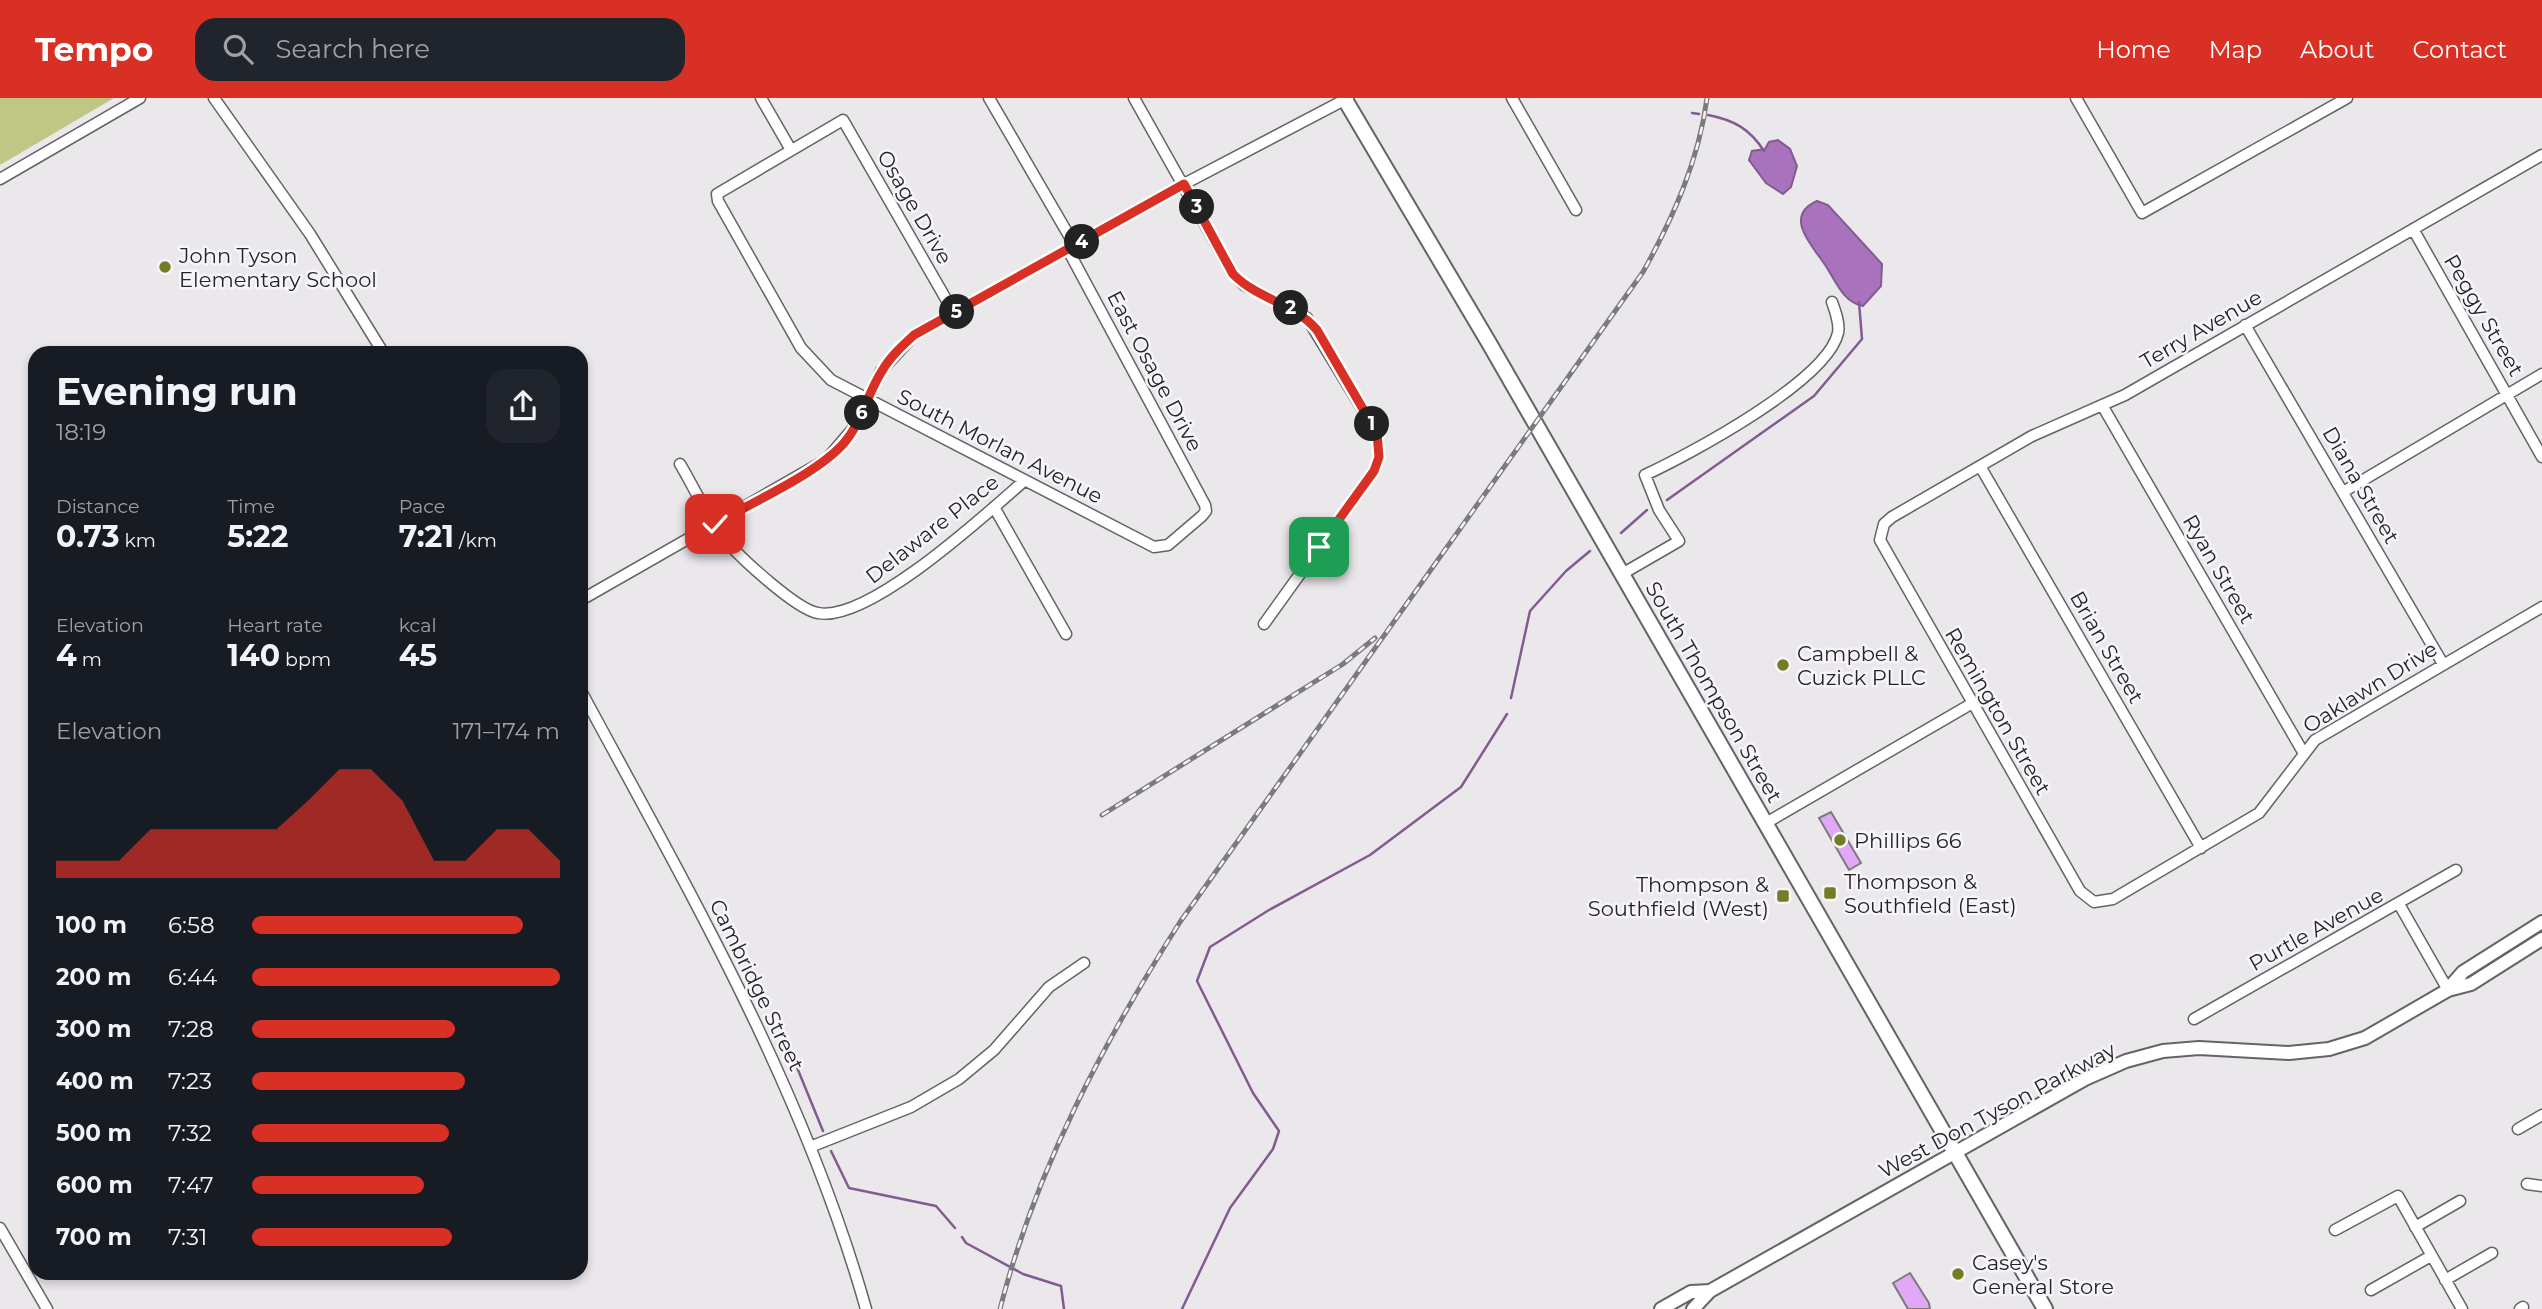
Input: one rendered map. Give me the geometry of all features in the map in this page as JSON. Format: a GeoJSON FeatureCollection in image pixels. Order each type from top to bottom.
{"type":"FeatureCollection","features":[{"type":"Feature","properties":{"kind":"highway","name":"South Thompson Street"},"geometry":{"type":"LineString","coordinates":[[1346,98],[2045,1309]]}},
{"type":"Feature","properties":{"kind":"main road","name":"West Don Tyson Parkway"},"geometry":{"type":"LineString","coordinates":[[2448,990],[2463,972],[2542,922]]}},
{"type":"Feature","properties":{"kind":"main road","name":"West Don Tyson Parkway"},"geometry":{"type":"LineString","coordinates":[[1661,1309],[1691,1292],[1710,1291],[2092,1075],[2126,1060],[2163,1051],[2199,1048],[2289,1053],[2329,1049],[2365,1038],[2448,990],[2471,984],[2542,939]]}},
{"type":"Feature","properties":{"kind":"main road"},"geometry":{"type":"LineString","coordinates":[[1693,1309],[1710,1291]]}},
{"type":"Feature","properties":{"kind":"street"},"geometry":{"type":"LineString","coordinates":[[0,179],[140,98]]}},
{"type":"Feature","properties":{"kind":"street"},"geometry":{"type":"LineString","coordinates":[[214,98],[310,234],[379,346]]}},
{"type":"Feature","properties":{"kind":"street"},"geometry":{"type":"LineString","coordinates":[[761,98],[791,150]]}},
{"type":"Feature","properties":{"kind":"street","name":"East Osage Drive"},"geometry":{"type":"LineString","coordinates":[[989,98],[1071,248],[1206,511],[1161,548]]}},
{"type":"Feature","properties":{"kind":"street"},"geometry":{"type":"LineString","coordinates":[[1134,98],[1233,274],[1244,285],[1307,318],[1317,330],[1377,433],[1380,445],[1374,471],[1264,624]]}},
{"type":"Feature","properties":{"kind":"street"},"geometry":{"type":"LineString","coordinates":[[588,596],[825,460],[856,425],[881,371],[896,351],[914,335],[1184,184],[1346,98]]}},
{"type":"Feature","properties":{"kind":"street"},"geometry":{"type":"LineString","coordinates":[[1512,98],[1576,210]]}},
{"type":"Feature","properties":{"kind":"street"},"geometry":{"type":"LineString","coordinates":[[2076,98],[2141,213],[2347,98]]}},
{"type":"Feature","properties":{"kind":"street","name":"Osage Drive"},"geometry":{"type":"LineString","coordinates":[[791,150],[843,120],[954,313]]}},
{"type":"Feature","properties":{"kind":"street","name":"South Morlan Avenue"},"geometry":{"type":"LineString","coordinates":[[791,150],[717,194],[718,201],[801,348],[831,380],[1024,481],[1161,548]]}},
{"type":"Feature","properties":{"kind":"street","name":"Terry Avenue"},"geometry":{"type":"LineString","coordinates":[[1880,533],[1892,517],[2032,436],[2125,395],[2542,155]]}},
{"type":"Feature","properties":{"kind":"street","name":"Peggy Street"},"geometry":{"type":"LineString","coordinates":[[2413,229],[2542,457]]}},
{"type":"Feature","properties":{"kind":"street"},"geometry":{"type":"LineString","coordinates":[[1622,574],[1679,541],[1659,510],[1645,475],[1769,405],[1815,365],[1834,344],[1838,331],[1832,302]]}},
{"type":"Feature","properties":{"kind":"street","name":"Diana Street"},"geometry":{"type":"LineString","coordinates":[[2245,325],[2443,664]]}},
{"type":"Feature","properties":{"kind":"street"},"geometry":{"type":"LineString","coordinates":[[2343,492],[2542,374]]}},
{"type":"Feature","properties":{"kind":"street","name":"Ryan Street"},"geometry":{"type":"LineString","coordinates":[[2102,405],[2303,752]]}},
{"type":"Feature","properties":{"kind":"street","name":"Delaware Place"},"geometry":{"type":"LineString","coordinates":[[680,464],[727,542],[799,606],[819,614],[843,611],[873,599],[1024,481]]}},
{"type":"Feature","properties":{"kind":"street","name":"Brian Street"},"geometry":{"type":"LineString","coordinates":[[1980,466],[2201,848]]}},
{"type":"Feature","properties":{"kind":"street"},"geometry":{"type":"LineString","coordinates":[[994,507],[1066,635]]}},
{"type":"Feature","properties":{"kind":"street","name":"Remington Street"},"geometry":{"type":"LineString","coordinates":[[1880,533],[1882,549],[2080,891],[2094,902]]}},
{"type":"Feature","properties":{"kind":"street","name":"Oaklawn Drive"},"geometry":{"type":"LineString","coordinates":[[2094,902],[2113,899],[2259,813],[2303,752],[2328,731],[2542,607]]}},
{"type":"Feature","properties":{"kind":"street","name":"Cambridge Street"},"geometry":{"type":"LineString","coordinates":[[588,704],[749,1003],[810,1147],[866,1309]]}},
{"type":"Feature","properties":{"kind":"street"},"geometry":{"type":"LineString","coordinates":[[1766,823],[1972,704]]}},
{"type":"Feature","properties":{"kind":"street","name":"Purtle Avenue"},"geometry":{"type":"LineString","coordinates":[[2194,1019],[2456,870]]}},
{"type":"Feature","properties":{"kind":"street"},"geometry":{"type":"LineString","coordinates":[[2399,904],[2448,990]]}},
{"type":"Feature","properties":{"kind":"street"},"geometry":{"type":"LineString","coordinates":[[810,1147],[911,1107],[959,1079],[994,1050],[1048,987],[1084,964]]}},
{"type":"Feature","properties":{"kind":"street"},"geometry":{"type":"LineString","coordinates":[[2518,1129],[2542,1115]]}},
{"type":"Feature","properties":{"kind":"street"},"geometry":{"type":"LineString","coordinates":[[2527,1185],[2542,1186]]}},
{"type":"Feature","properties":{"kind":"street"},"geometry":{"type":"LineString","coordinates":[[2335,1230],[2398,1196],[2462,1309]]}},
{"type":"Feature","properties":{"kind":"street"},"geometry":{"type":"LineString","coordinates":[[2415,1227],[2460,1201]]}},
{"type":"Feature","properties":{"kind":"street"},"geometry":{"type":"LineString","coordinates":[[0,1228],[28,1276]]}},
{"type":"Feature","properties":{"kind":"street"},"geometry":{"type":"LineString","coordinates":[[2445,1280],[2492,1253]]}},
{"type":"Feature","properties":{"kind":"street"},"geometry":{"type":"LineString","coordinates":[[2371,1290],[2431,1256]]}},
{"type":"Feature","properties":{"kind":"street"},"geometry":{"type":"LineString","coordinates":[[30,1280],[47,1309]]}},
{"type":"Feature","properties":{"kind":"green space"},"geometry":{"type":"Polygon","coordinates":[[[0,98],[114,98],[0,165],[0,98]]]}},
{"type":"Feature","properties":{"kind":"shaded area"},"geometry":{"type":"Polygon","coordinates":[[[1778,140],[1790,149],[1797,166],[1791,187],[1783,194],[1766,183],[1749,160],[1752,151],[1765,149],[1769,142],[1778,140]]]}},
{"type":"Feature","properties":{"kind":"shaded area"},"geometry":{"type":"Polygon","coordinates":[[[1817,201],[1828,205],[1882,264],[1881,286],[1863,306],[1851,301],[1841,291],[1804,233],[1802,215],[1817,201]]]}},
{"type":"Feature","properties":{"kind":"building","name":"Phillips 66"},"geometry":{"type":"Polygon","coordinates":[[[1831,812],[1861,863],[1849,870],[1819,818],[1831,812]]]}},
{"type":"Feature","properties":{"kind":"building"},"geometry":{"type":"Polygon","coordinates":[[[1910,1273],[1930,1309],[1908,1309],[1893,1283],[1910,1273]]]}},
{"type":"Feature","properties":{"kind":"waterway"},"geometry":{"type":"LineString","coordinates":[[1692,113],[1699,114]]}},
{"type":"Feature","properties":{"kind":"waterway"},"geometry":{"type":"LineString","coordinates":[[1708,115],[1740,127],[1753,137],[1764,151]]}},
{"type":"Feature","properties":{"kind":"waterway"},"geometry":{"type":"LineString","coordinates":[[1667,500],[1814,396],[1862,339],[1859,302]]}},
{"type":"Feature","properties":{"kind":"waterway"},"geometry":{"type":"LineString","coordinates":[[1621,533],[1647,510]]}},
{"type":"Feature","properties":{"kind":"waterway"},"geometry":{"type":"LineString","coordinates":[[1511,698],[1530,611],[1566,571],[1590,551]]}},
{"type":"Feature","properties":{"kind":"waterway"},"geometry":{"type":"LineString","coordinates":[[1182,1309],[1230,1208],[1273,1149],[1279,1131],[1253,1093],[1197,981],[1210,947],[1269,910],[1370,855],[1461,787],[1507,714]]}},
{"type":"Feature","properties":{"kind":"waterway"},"geometry":{"type":"LineString","coordinates":[[796,1065],[823,1131]]}},
{"type":"Feature","properties":{"kind":"waterway"},"geometry":{"type":"LineString","coordinates":[[831,1151],[849,1188],[936,1206],[955,1228]]}},
{"type":"Feature","properties":{"kind":"waterway"},"geometry":{"type":"LineString","coordinates":[[962,1237],[966,1243],[1023,1274],[1061,1286],[1064,1309]]}},
{"type":"Feature","properties":{"kind":"railway"},"geometry":{"type":"LineString","coordinates":[[1000,1309],[1032,1206],[1052,1157],[1124,1014],[1180,922],[1643,272],[1665,231],[1683,188],[1698,144],[1707,98]]}},
{"type":"Feature","properties":{"kind":"railway"},"geometry":{"type":"LineString","coordinates":[[1102,815],[1343,664],[1375,638]]}},
{"type":"Feature","properties":{"kind":"place","name":"John Tyson Elementary School"},"geometry":{"type":"Point","coordinates":[165,267]}},
{"type":"Feature","properties":{"kind":"place","name":"Campbell & Cuzick PLLC"},"geometry":{"type":"Point","coordinates":[1783,665]}},
{"type":"Feature","properties":{"kind":"place","name":"Phillips 66"},"geometry":{"type":"Point","coordinates":[1840,840]}},
{"type":"Feature","properties":{"kind":"place","name":"Thompson & Southfield (East)"},"geometry":{"type":"Point","coordinates":[1830,893]}},
{"type":"Feature","properties":{"kind":"place","name":"Thompson & Southfield (West)"},"geometry":{"type":"Point","coordinates":[1783,896]}},
{"type":"Feature","properties":{"kind":"place","name":"Casey's General Store"},"geometry":{"type":"Point","coordinates":[1958,1274]}},
{"type":"Feature","properties":{"kind":"route"},"geometry":{"type":"LineString","coordinates":[[715,524],[825,460],[843,443],[856,425],[881,371],[896,351],[914,335],[1184,184],[1233,274],[1255,292],[1307,318],[1317,330],[1377,433],[1380,445],[1374,471],[1319,547]]}}]}
